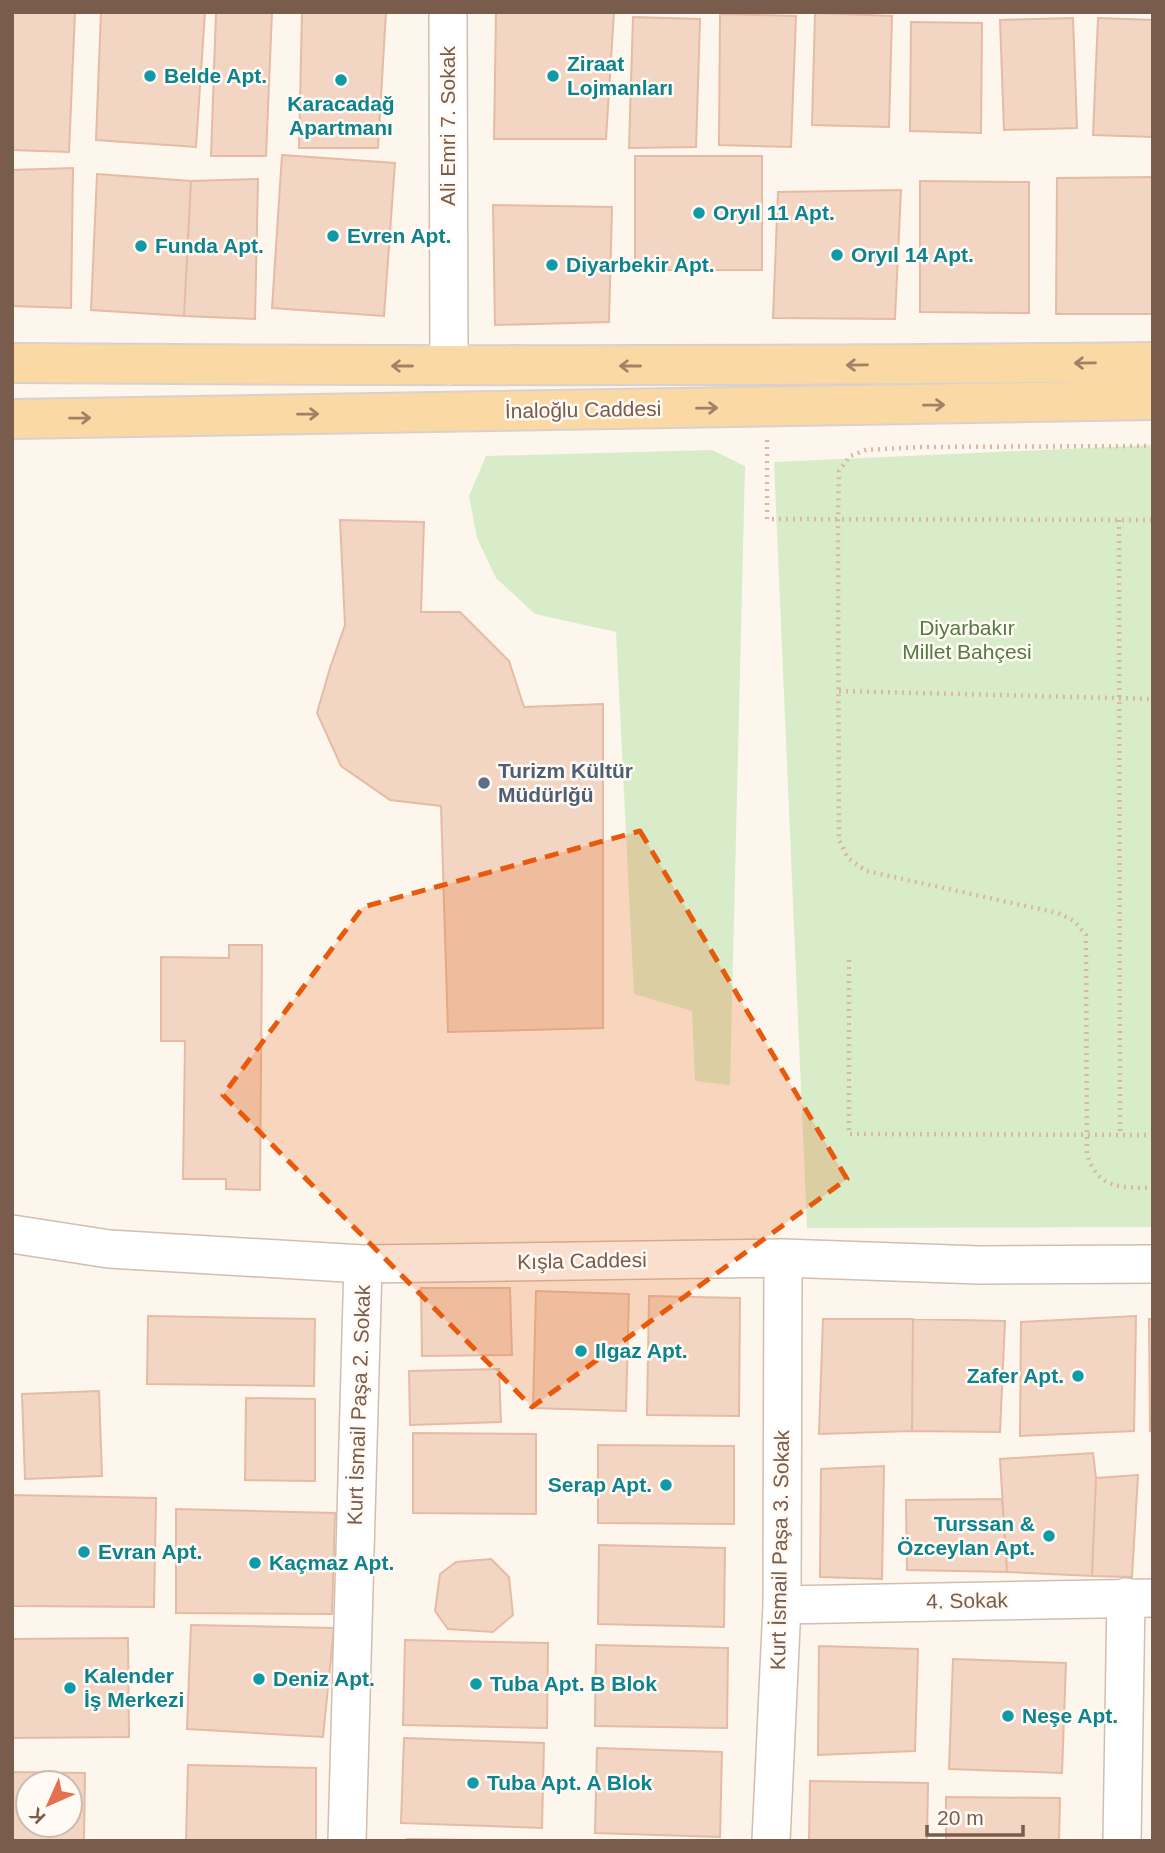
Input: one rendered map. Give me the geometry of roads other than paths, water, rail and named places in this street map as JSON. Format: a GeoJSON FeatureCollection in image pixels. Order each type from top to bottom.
{"type":"FeatureCollection","features":[{"type":"Feature","properties":{"kind":"main road","name":"İnaloğlu Caddesi"},"geometry":{"type":"LineString","coordinates":[[12,363],[847,366],[1153,362]]}},
{"type":"Feature","properties":{"kind":"main road","name":"İnaloğlu Caddesi"},"geometry":{"type":"LineString","coordinates":[[12,419],[1153,400]]}},
{"type":"Feature","properties":{"kind":"street","name":"Ali Emri 7. Sokak"},"geometry":{"type":"LineString","coordinates":[[448,12],[449,366]]}},
{"type":"Feature","properties":{"kind":"street","name":"Kışla Caddesi"},"geometry":{"type":"LineString","coordinates":[[12,1234],[109,1249],[363,1264],[783,1258],[979,1265],[1153,1264]]}},
{"type":"Feature","properties":{"kind":"street"},"geometry":{"type":"LineString","coordinates":[[12,1259],[109,1249]]}},
{"type":"Feature","properties":{"kind":"street","name":"Kurt İsmail Paşa 3. Sokak"},"geometry":{"type":"LineString","coordinates":[[771,1841],[782,1605],[783,1258]]}},
{"type":"Feature","properties":{"kind":"street","name":"Kurt İsmail Paşa 2. Sokak"},"geometry":{"type":"LineString","coordinates":[[347,1841],[363,1264]]}},
{"type":"Feature","properties":{"kind":"street"},"geometry":{"type":"LineString","coordinates":[[1122,1841],[1139,1597]]}},
{"type":"Feature","properties":{"kind":"street","name":"4. Sokak"},"geometry":{"type":"LineString","coordinates":[[782,1605],[1139,1597]]}},
{"type":"Feature","properties":{"kind":"place","name":"Belde Apt."},"geometry":{"type":"Point","coordinates":[150,76]}},
{"type":"Feature","properties":{"kind":"place","name":"Ziraat Lojmanları"},"geometry":{"type":"Point","coordinates":[553,76]}},
{"type":"Feature","properties":{"kind":"place","name":"Karacadağ Apartmanı"},"geometry":{"type":"Point","coordinates":[341,80]}},
{"type":"Feature","properties":{"kind":"place","name":"Oryıl 11 Apt."},"geometry":{"type":"Point","coordinates":[699,213]}},
{"type":"Feature","properties":{"kind":"place","name":"Evren Apt."},"geometry":{"type":"Point","coordinates":[333,236]}},
{"type":"Feature","properties":{"kind":"place","name":"Funda Apt."},"geometry":{"type":"Point","coordinates":[141,246]}},
{"type":"Feature","properties":{"kind":"place","name":"Oryıl 14 Apt."},"geometry":{"type":"Point","coordinates":[837,255]}},
{"type":"Feature","properties":{"kind":"place","name":"Diyarbekir Apt."},"geometry":{"type":"Point","coordinates":[552,265]}},
{"type":"Feature","properties":{"kind":"place","name":"Turizm Kültür Müdürlğü"},"geometry":{"type":"Point","coordinates":[484,783]}},
{"type":"Feature","properties":{"kind":"place","name":"Ilgaz Apt."},"geometry":{"type":"Point","coordinates":[581,1351]}},
{"type":"Feature","properties":{"kind":"place","name":"Zafer Apt."},"geometry":{"type":"Point","coordinates":[1078,1376]}},
{"type":"Feature","properties":{"kind":"place","name":"Serap Apt."},"geometry":{"type":"Point","coordinates":[666,1485]}},
{"type":"Feature","properties":{"kind":"place","name":"Turssan & Özceylan Apt."},"geometry":{"type":"Point","coordinates":[1049,1536]}},
{"type":"Feature","properties":{"kind":"place","name":"Evran Apt."},"geometry":{"type":"Point","coordinates":[84,1552]}},
{"type":"Feature","properties":{"kind":"place","name":"Kaçmaz Apt."},"geometry":{"type":"Point","coordinates":[255,1563]}},
{"type":"Feature","properties":{"kind":"place","name":"Deniz Apt."},"geometry":{"type":"Point","coordinates":[259,1679]}},
{"type":"Feature","properties":{"kind":"place","name":"Tuba Apt. B Blok"},"geometry":{"type":"Point","coordinates":[476,1684]}},
{"type":"Feature","properties":{"kind":"place","name":"Kalender İş Merkezi"},"geometry":{"type":"Point","coordinates":[70,1688]}},
{"type":"Feature","properties":{"kind":"place","name":"Neşe Apt."},"geometry":{"type":"Point","coordinates":[1008,1716]}},
{"type":"Feature","properties":{"kind":"place","name":"Tuba Apt. A Blok"},"geometry":{"type":"Point","coordinates":[473,1783]}},
{"type":"Feature","properties":{"kind":"park label","name":"Diyarbakır Millet Bahçesi"},"geometry":{"type":"Point","coordinates":[967,640]}}]}
